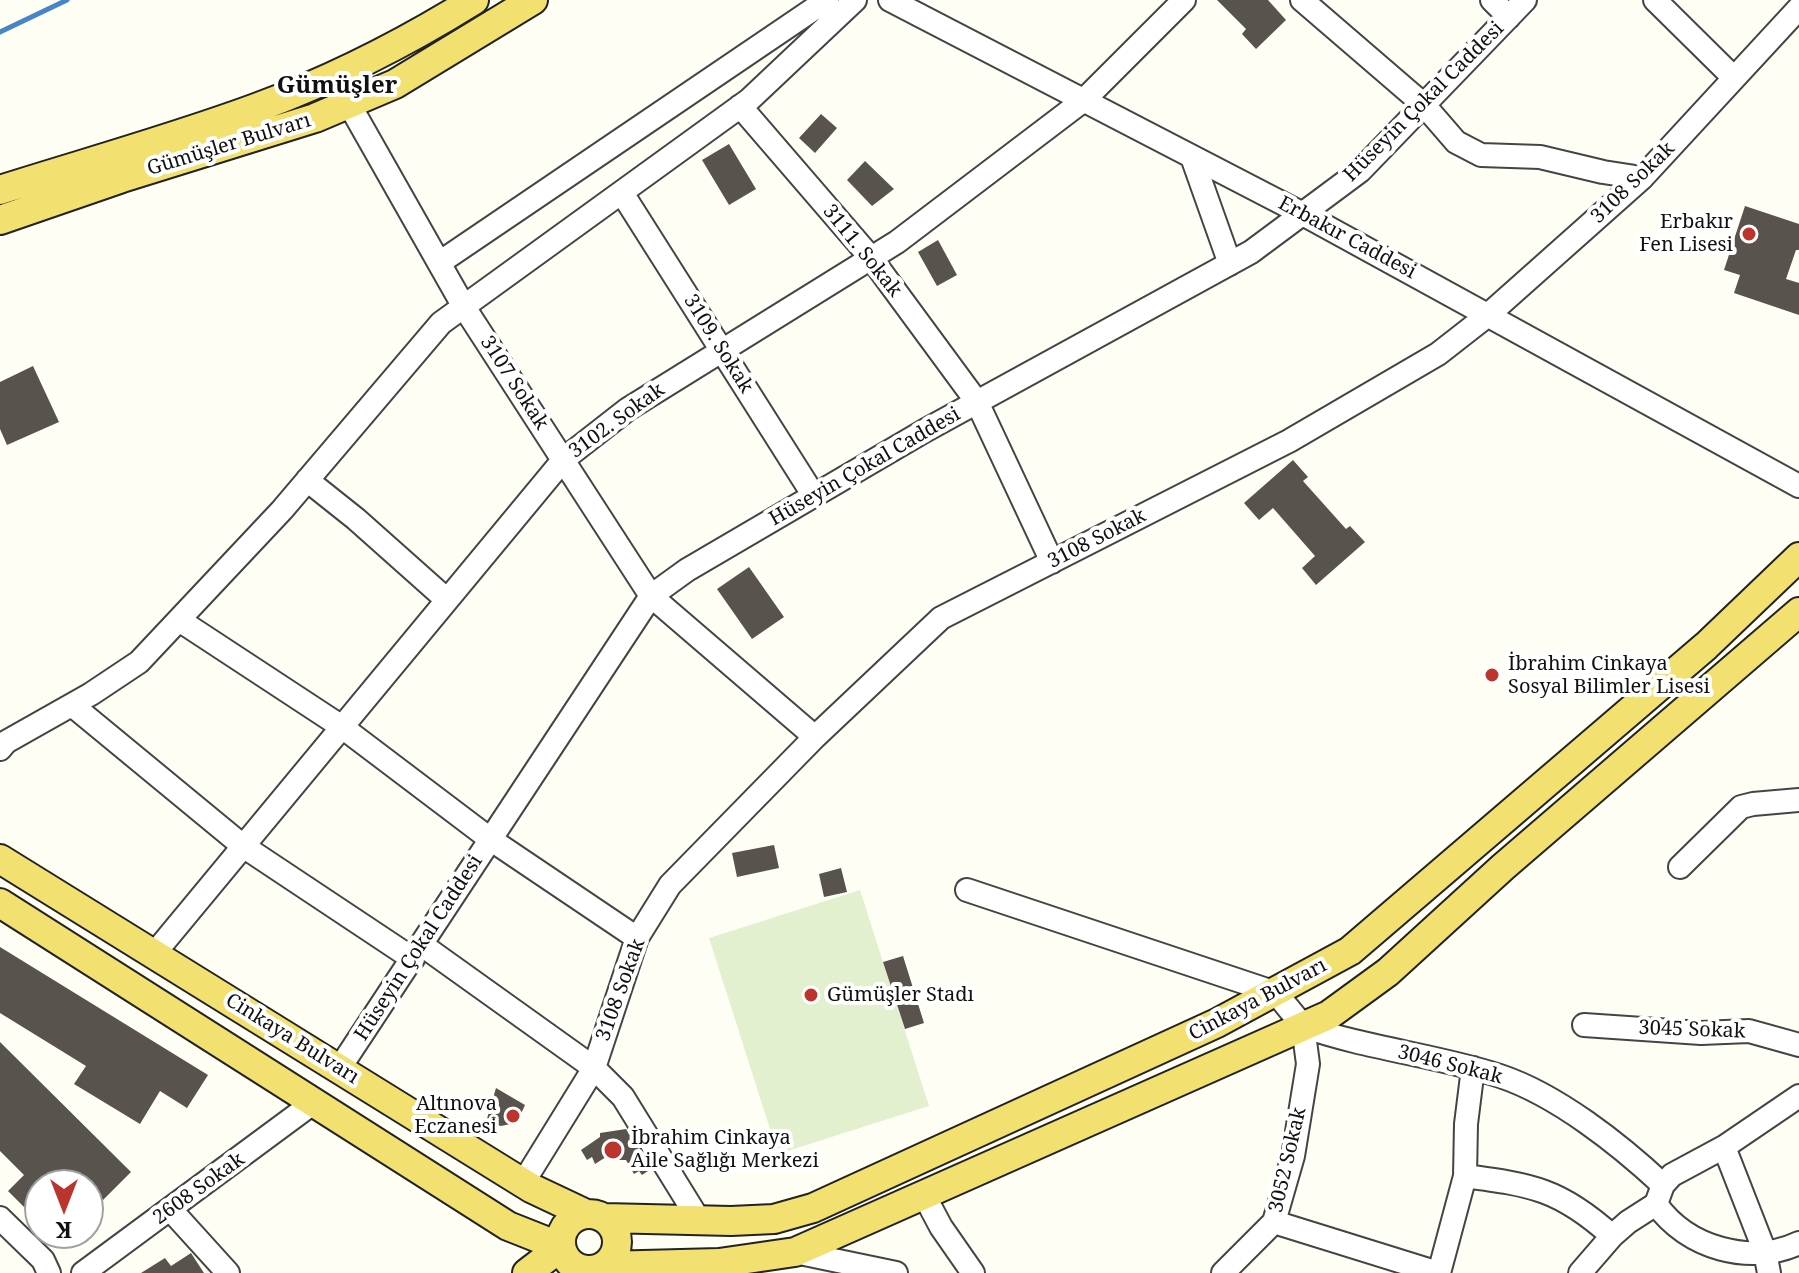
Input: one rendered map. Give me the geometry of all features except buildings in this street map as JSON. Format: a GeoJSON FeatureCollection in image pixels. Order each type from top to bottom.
{"type":"FeatureCollection","features":[{"type":"Feature","properties":{"kind":"main road","name":"Gümüşler Bulvarı"},"geometry":{"type":"LineString","coordinates":[[0,190],[256,108],[364,63],[474,0]]}},
{"type":"Feature","properties":{"kind":"main road","name":"Gümüşler Bulvarı"},"geometry":{"type":"LineString","coordinates":[[0,220],[315,118],[349,104],[395,84],[533,0]]}},
{"type":"Feature","properties":{"kind":"main road","name":"Cinkaya Bulvarı"},"geometry":{"type":"LineString","coordinates":[[0,859],[523,1183],[595,1216],[774,1219],[813,1208],[1217,1023],[1350,951],[1706,646],[1799,557]]}},
{"type":"Feature","properties":{"kind":"main road","name":"Cinkaya Bulvarı"},"geometry":{"type":"LineString","coordinates":[[590,1269],[705,1268],[795,1252],[1329,1015],[1388,972],[1515,856],[1799,612]]}},
{"type":"Feature","properties":{"kind":"main road","name":"Cinkaya Bulvarı"},"geometry":{"type":"LineString","coordinates":[[0,903],[508,1226],[561,1247]]}},
{"type":"Feature","properties":{"kind":"main road"},"geometry":{"type":"LineString","coordinates":[[595,1216],[616,1232],[616,1251],[590,1269],[570,1263],[561,1247],[566,1225],[572,1219],[595,1216]]}},
{"type":"Feature","properties":{"kind":"main road"},"geometry":{"type":"LineString","coordinates":[[527,1273],[561,1247]]}},
{"type":"Feature","properties":{"kind":"street"},"geometry":{"type":"LineString","coordinates":[[794,0],[794,23]]}},
{"type":"Feature","properties":{"kind":"street"},"geometry":{"type":"LineString","coordinates":[[439,263],[827,0]]}},
{"type":"Feature","properties":{"kind":"street"},"geometry":{"type":"LineString","coordinates":[[0,749],[6,742],[139,662],[307,480],[441,323],[740,106],[855,0]]}},
{"type":"Feature","properties":{"kind":"street","name":"Erbakır Caddesi"},"geometry":{"type":"LineString","coordinates":[[890,0],[1303,214],[1799,486]]}},
{"type":"Feature","properties":{"kind":"street","name":"3102. Sokak"},"geometry":{"type":"LineString","coordinates":[[154,954],[564,459],[628,409],[897,242],[1084,100],[1184,0]]}},
{"type":"Feature","properties":{"kind":"street"},"geometry":{"type":"LineString","coordinates":[[1302,0],[1424,105],[1456,142],[1481,155],[1540,157],[1642,178]]}},
{"type":"Feature","properties":{"kind":"street"},"geometry":{"type":"LineString","coordinates":[[1492,0],[1509,17]]}},
{"type":"Feature","properties":{"kind":"street","name":"Hüseyin Çokal Caddesi"},"geometry":{"type":"LineString","coordinates":[[339,1069],[651,596],[687,570],[977,402],[1251,252],[1360,171],[1525,0]]}},
{"type":"Feature","properties":{"kind":"street"},"geometry":{"type":"LineString","coordinates":[[1655,0],[1734,78]]}},
{"type":"Feature","properties":{"kind":"street","name":"3108 Sokak"},"geometry":{"type":"LineString","coordinates":[[523,1183],[594,1068],[637,938],[670,885],[815,737],[941,618],[1289,441],[1438,354],[1488,315],[1642,178],[1799,8]]}},
{"type":"Feature","properties":{"kind":"street","name":"3107 Sokak"},"geometry":{"type":"LineString","coordinates":[[349,104],[464,307],[651,596],[815,737]]}},
{"type":"Feature","properties":{"kind":"street","name":"3111. Sokak"},"geometry":{"type":"LineString","coordinates":[[740,106],[871,258],[977,402],[1052,562]]}},
{"type":"Feature","properties":{"kind":"street"},"geometry":{"type":"LineString","coordinates":[[1192,157],[1230,264]]}},
{"type":"Feature","properties":{"kind":"street","name":"3109. Sokak"},"geometry":{"type":"LineString","coordinates":[[622,193],[814,496]]}},
{"type":"Feature","properties":{"kind":"street"},"geometry":{"type":"LineString","coordinates":[[307,480],[447,600]]}},
{"type":"Feature","properties":{"kind":"street"},"geometry":{"type":"LineString","coordinates":[[179,620],[342,727],[490,839],[637,938]]}},
{"type":"Feature","properties":{"kind":"street"},"geometry":{"type":"LineString","coordinates":[[72,705],[243,846],[417,952],[594,1068],[623,1097],[699,1220]]}},
{"type":"Feature","properties":{"kind":"street"},"geometry":{"type":"LineString","coordinates":[[1680,867],[1741,807],[1799,800]]}},
{"type":"Feature","properties":{"kind":"street"},"geometry":{"type":"LineString","coordinates":[[967,890],[1276,993],[1303,1026]]}},
{"type":"Feature","properties":{"kind":"street","name":"3045 Sokak"},"geometry":{"type":"LineString","coordinates":[[1584,1025],[1701,1033],[1749,1031],[1799,1045]]}},
{"type":"Feature","properties":{"kind":"street","name":"3046 Sokak"},"geometry":{"type":"LineString","coordinates":[[1303,1026],[1346,1041],[1473,1068],[1524,1085],[1560,1106],[1639,1162],[1660,1194],[1669,1222],[1693,1239],[1718,1249],[1757,1254],[1767,1263],[1799,1243]]}},
{"type":"Feature","properties":{"kind":"street","name":"3052 Sokak"},"geometry":{"type":"LineString","coordinates":[[1223,1273],[1274,1222],[1293,1156],[1308,1064],[1303,1026]]}},
{"type":"Feature","properties":{"kind":"street"},"geometry":{"type":"LineString","coordinates":[[1274,1222],[1439,1273],[1465,1176],[1466,1124],[1473,1068]]}},
{"type":"Feature","properties":{"kind":"street"},"geometry":{"type":"LineString","coordinates":[[1580,1273],[1612,1236],[1660,1194],[1672,1175],[1724,1147],[1799,1096]]}},
{"type":"Feature","properties":{"kind":"street","name":"2608 Sokak"},"geometry":{"type":"LineString","coordinates":[[83,1273],[313,1103]]}},
{"type":"Feature","properties":{"kind":"street"},"geometry":{"type":"LineString","coordinates":[[1724,1147],[1767,1263]]}},
{"type":"Feature","properties":{"kind":"street"},"geometry":{"type":"LineString","coordinates":[[1465,1176],[1523,1184],[1562,1197],[1612,1236]]}},
{"type":"Feature","properties":{"kind":"street"},"geometry":{"type":"LineString","coordinates":[[924,1195],[941,1227],[973,1273]]}},
{"type":"Feature","properties":{"kind":"street"},"geometry":{"type":"LineString","coordinates":[[170,1209],[228,1273]]}},
{"type":"Feature","properties":{"kind":"street"},"geometry":{"type":"LineString","coordinates":[[0,1218],[43,1260],[49,1273]]}},
{"type":"Feature","properties":{"kind":"street"},"geometry":{"type":"LineString","coordinates":[[795,1252],[896,1273]]}},
{"type":"Feature","properties":{"kind":"green space","name":"Gümüşler Stadı"},"geometry":{"type":"Polygon","coordinates":[[[860,890],[929,1106],[778,1154],[709,938],[860,890]]]}},
{"type":"Feature","properties":{"kind":"waterway"},"geometry":{"type":"LineString","coordinates":[[0,32],[67,0]]}},
{"type":"Feature","properties":{"kind":"place","name":"Erbakır Fen Lisesi"},"geometry":{"type":"Point","coordinates":[1749,234]}},
{"type":"Feature","properties":{"kind":"place","name":"İbrahim Cinkaya Sosyal Bilimler Lisesi"},"geometry":{"type":"Point","coordinates":[1492,675]}},
{"type":"Feature","properties":{"kind":"place","name":"Gümüşler Stadı"},"geometry":{"type":"Point","coordinates":[811,995]}},
{"type":"Feature","properties":{"kind":"place","name":"Altınova Eczanesi"},"geometry":{"type":"Point","coordinates":[513,1116]}},
{"type":"Feature","properties":{"kind":"place","name":"İbrahim Cinkaya Aile Sağlığı Merkezi"},"geometry":{"type":"Point","coordinates":[613,1150]}},
{"type":"Feature","properties":{"kind":"district","name":"Gümüşler"},"geometry":{"type":"Point","coordinates":[337,86]}}]}
